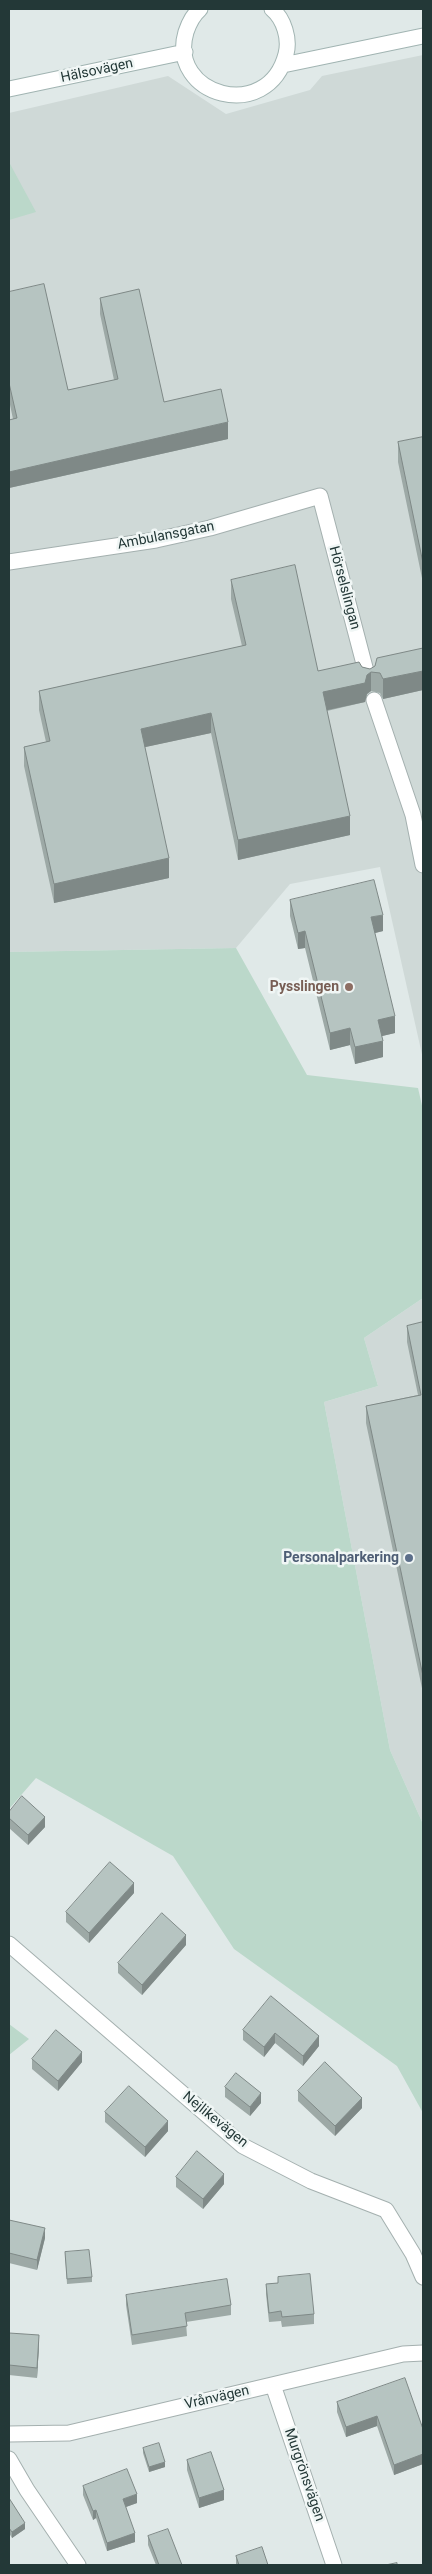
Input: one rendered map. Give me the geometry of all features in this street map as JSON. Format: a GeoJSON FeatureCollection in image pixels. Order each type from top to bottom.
{"type":"FeatureCollection","features":[{"type":"Feature","properties":{"kind":"street"},"geometry":{"type":"LineString","coordinates":[[198,10],[189,24],[185,38],[185,52],[189,66],[197,79],[208,88],[221,94],[236,96],[251,94],[264,87],[275,78],[283,65],[286,37],[282,24],[272,9]]}},
{"type":"Feature","properties":{"kind":"street"},"geometry":{"type":"LineString","coordinates":[[283,65],[423,36]]}},
{"type":"Feature","properties":{"kind":"street","name":"Hälsovägen"},"geometry":{"type":"LineString","coordinates":[[9,90],[185,52]]}},
{"type":"Feature","properties":{"kind":"street","name":"Ambulansgatan"},"geometry":{"type":"LineString","coordinates":[[9,562],[156,540],[210,528],[320,496]]}},
{"type":"Feature","properties":{"kind":"street","name":"Hörselslingan"},"geometry":{"type":"LineString","coordinates":[[320,496],[368,679]]}},
{"type":"Feature","properties":{"kind":"street"},"geometry":{"type":"LineString","coordinates":[[374,700],[413,815],[423,865]]}},
{"type":"Feature","properties":{"kind":"street","name":"Nejlikevägen"},"geometry":{"type":"LineString","coordinates":[[9,1944],[243,2146],[312,2182],[386,2210],[413,2254],[423,2277]]}},
{"type":"Feature","properties":{"kind":"street","name":"Vrånvägen"},"geometry":{"type":"LineString","coordinates":[[9,2434],[69,2433],[403,2354],[423,2353]]}},
{"type":"Feature","properties":{"kind":"street","name":"Murgrönsvägen"},"geometry":{"type":"LineString","coordinates":[[273,2385],[334,2565]]}},
{"type":"Feature","properties":{"kind":"street"},"geometry":{"type":"LineString","coordinates":[[9,2458],[27,2490],[78,2565]]}},
{"type":"Feature","properties":{"kind":"shaded area"},"geometry":{"type":"Polygon","coordinates":[[[423,55],[423,1059],[380,867],[290,884],[236,948],[9,952],[9,113],[168,76],[226,114],[310,90],[322,76],[423,55]]]}},
{"type":"Feature","properties":{"kind":"shaded area"},"geometry":{"type":"Polygon","coordinates":[[[423,1298],[423,1824],[390,1750],[324,1402],[378,1386],[364,1338],[423,1298]]]}},
{"type":"Feature","properties":{"kind":"green space"},"geometry":{"type":"Polygon","coordinates":[[[9,162],[36,212],[9,220],[9,162]]]}},
{"type":"Feature","properties":{"kind":"green space"},"geometry":{"type":"Polygon","coordinates":[[[236,948],[307,1075],[418,1088],[423,1110],[423,1298],[364,1338],[378,1386],[324,1402],[390,1750],[423,1824],[423,2113],[397,2066],[234,1949],[173,1856],[36,1778],[9,1809],[9,952],[236,948]]]}},
{"type":"Feature","properties":{"kind":"green space"},"geometry":{"type":"Polygon","coordinates":[[[9,2024],[29,2039],[9,2055],[9,2024]]]}},
{"type":"Feature","properties":{"kind":"building"},"geometry":{"type":"Polygon","coordinates":[[[44,284],[68,390],[118,379],[100,298],[139,289],[164,402],[221,389],[228,422],[9,472],[9,420],[17,418],[9,383],[9,292],[44,284]]]}},
{"type":"Feature","properties":{"kind":"building"},"geometry":{"type":"Polygon","coordinates":[[[423,437],[423,563],[398,442],[423,437]]]}},
{"type":"Feature","properties":{"kind":"building"},"geometry":{"type":"Polygon","coordinates":[[[295,565],[318,671],[359,662],[362,667],[370,669],[375,666],[377,658],[423,648],[423,671],[383,679],[380,673],[371,672],[367,675],[365,683],[323,692],[350,816],[238,840],[211,713],[141,729],[169,858],[54,884],[24,747],[50,741],[39,691],[246,645],[231,580],[295,565]]]}},
{"type":"Feature","properties":{"kind":"building","name":"Pysslingen"},"geometry":{"type":"Polygon","coordinates":[[[374,880],[383,915],[371,917],[395,1016],[378,1020],[383,1041],[355,1047],[350,1028],[330,1033],[305,931],[298,933],[290,900],[374,880]]]}},
{"type":"Feature","properties":{"kind":"building","name":"Personalparkering"},"geometry":{"type":"Polygon","coordinates":[[[423,1322],[423,1676],[366,1406],[421,1395],[407,1326],[423,1322]]]}},
{"type":"Feature","properties":{"kind":"building"},"geometry":{"type":"Polygon","coordinates":[[[22,1796],[45,1817],[28,1835],[9,1818],[9,1812],[22,1796]]]}},
{"type":"Feature","properties":{"kind":"building"},"geometry":{"type":"Polygon","coordinates":[[[110,1862],[134,1883],[89,1933],[66,1912],[110,1862]]]}},
{"type":"Feature","properties":{"kind":"building"},"geometry":{"type":"Polygon","coordinates":[[[162,1913],[186,1935],[142,1985],[118,1963],[162,1913]]]}},
{"type":"Feature","properties":{"kind":"building"},"geometry":{"type":"Polygon","coordinates":[[[271,1996],[319,2036],[303,2056],[275,2033],[264,2047],[243,2030],[271,1996]]]}},
{"type":"Feature","properties":{"kind":"building"},"geometry":{"type":"Polygon","coordinates":[[[56,2030],[82,2052],[58,2081],[32,2059],[56,2030]]]}},
{"type":"Feature","properties":{"kind":"building"},"geometry":{"type":"Polygon","coordinates":[[[325,2062],[362,2098],[335,2126],[298,2091],[325,2062]]]}},
{"type":"Feature","properties":{"kind":"building"},"geometry":{"type":"Polygon","coordinates":[[[236,2073],[261,2093],[250,2107],[225,2087],[236,2073]]]}},
{"type":"Feature","properties":{"kind":"building"},"geometry":{"type":"Polygon","coordinates":[[[129,2086],[168,2121],[145,2147],[105,2112],[129,2086]]]}},
{"type":"Feature","properties":{"kind":"building"},"geometry":{"type":"Polygon","coordinates":[[[197,2151],[224,2174],[203,2199],[176,2177],[197,2151]]]}},
{"type":"Feature","properties":{"kind":"building"},"geometry":{"type":"Polygon","coordinates":[[[9,2220],[45,2228],[37,2260],[9,2253],[9,2220]]]}},
{"type":"Feature","properties":{"kind":"building"},"geometry":{"type":"Polygon","coordinates":[[[89,2250],[92,2277],[67,2279],[65,2252],[89,2250]]]}},
{"type":"Feature","properties":{"kind":"building"},"geometry":{"type":"Polygon","coordinates":[[[310,2274],[314,2314],[282,2317],[281,2311],[269,2313],[266,2284],[278,2283],[278,2277],[310,2274]]]}},
{"type":"Feature","properties":{"kind":"building"},"geometry":{"type":"Polygon","coordinates":[[[227,2279],[231,2305],[185,2313],[187,2326],[132,2335],[126,2295],[227,2279]]]}},
{"type":"Feature","properties":{"kind":"building"},"geometry":{"type":"Polygon","coordinates":[[[9,2333],[39,2335],[37,2368],[9,2365],[9,2333]]]}},
{"type":"Feature","properties":{"kind":"building"},"geometry":{"type":"Polygon","coordinates":[[[405,2378],[423,2429],[423,2454],[394,2465],[377,2416],[346,2427],[337,2402],[405,2378]]]}},
{"type":"Feature","properties":{"kind":"building"},"geometry":{"type":"Polygon","coordinates":[[[159,2443],[165,2462],[149,2467],[143,2448],[159,2443]]]}},
{"type":"Feature","properties":{"kind":"building"},"geometry":{"type":"Polygon","coordinates":[[[211,2452],[224,2490],[199,2498],[187,2460],[211,2452]]]}},
{"type":"Feature","properties":{"kind":"building"},"geometry":{"type":"Polygon","coordinates":[[[127,2469],[137,2494],[123,2499],[135,2533],[107,2543],[96,2510],[93,2511],[83,2486],[127,2469]]]}},
{"type":"Feature","properties":{"kind":"building"},"geometry":{"type":"Polygon","coordinates":[[[9,2498],[25,2523],[12,2532],[9,2528],[9,2498]]]}},
{"type":"Feature","properties":{"kind":"building"},"geometry":{"type":"Polygon","coordinates":[[[168,2529],[182,2565],[159,2565],[148,2536],[168,2529]]]}},
{"type":"Feature","properties":{"kind":"building"},"geometry":{"type":"Polygon","coordinates":[[[262,2547],[268,2565],[239,2565],[236,2556],[262,2547]]]}},
{"type":"Feature","properties":{"kind":"place","name":"Pysslingen"},"geometry":{"type":"Point","coordinates":[349,987]}},
{"type":"Feature","properties":{"kind":"place","name":"Personalparkering"},"geometry":{"type":"Point","coordinates":[409,1558]}}]}
